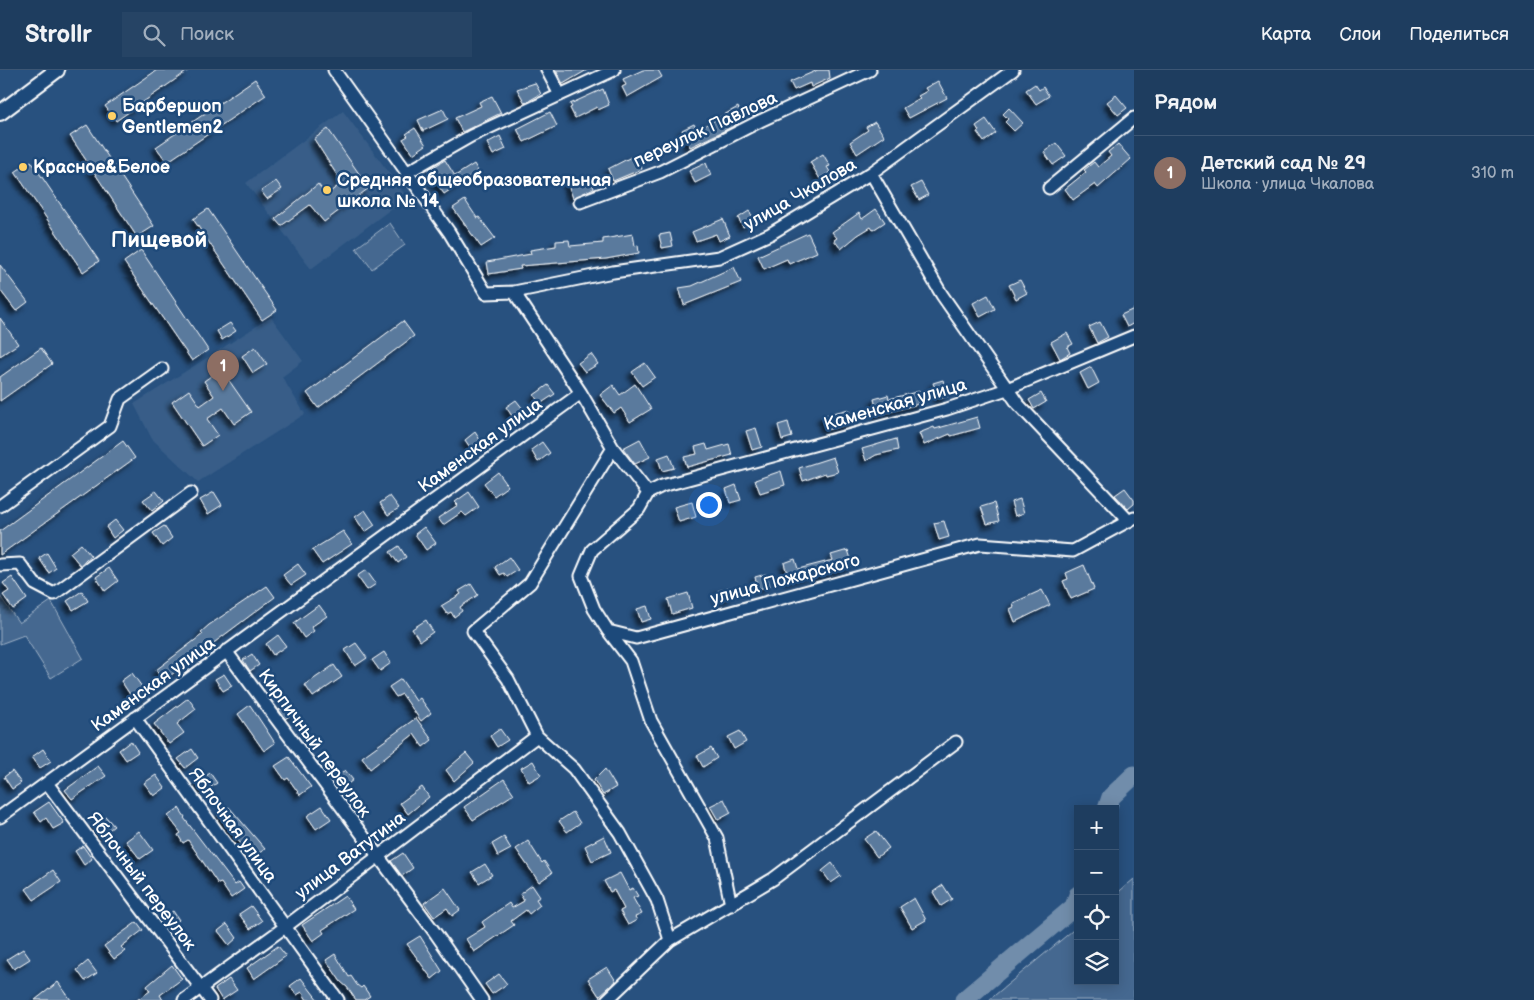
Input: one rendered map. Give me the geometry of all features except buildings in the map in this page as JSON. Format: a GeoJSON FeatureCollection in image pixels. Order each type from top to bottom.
{"type":"FeatureCollection","features":[{"type":"Feature","properties":{"kind":"main road"},"geometry":{"type":"LineString","coordinates":[[0,113],[57,70]]}},
{"type":"Feature","properties":{"kind":"street"},"geometry":{"type":"LineString","coordinates":[[547,70],[560,95]]}},
{"type":"Feature","properties":{"kind":"street"},"geometry":{"type":"LineString","coordinates":[[338,71],[406,173],[471,136],[614,70]]}},
{"type":"Feature","properties":{"kind":"street","name":"переулок Павлова"},"geometry":{"type":"LineString","coordinates":[[580,202],[660,172],[760,121],[870,70]]}},
{"type":"Feature","properties":{"kind":"street","name":"улица Чкалова"},"geometry":{"type":"LineString","coordinates":[[406,173],[449,232],[486,293],[514,292],[613,272],[720,257],[770,234],[872,172],[1013,70]]}},
{"type":"Feature","properties":{"kind":"street"},"geometry":{"type":"LineString","coordinates":[[1049,188],[1134,118]]}},
{"type":"Feature","properties":{"kind":"street"},"geometry":{"type":"LineString","coordinates":[[872,172],[942,294],[1018,404],[1132,519]]}},
{"type":"Feature","properties":{"kind":"street"},"geometry":{"type":"LineString","coordinates":[[514,292],[581,393],[613,448],[648,493],[639,509],[592,550],[581,576],[594,609],[631,661],[651,721],[717,838],[731,905]]}},
{"type":"Feature","properties":{"kind":"street","name":"Каменская улица"},"geometry":{"type":"LineString","coordinates":[[648,493],[662,486],[946,409],[1007,389],[1134,336]]}},
{"type":"Feature","properties":{"kind":"street"},"geometry":{"type":"LineString","coordinates":[[0,506],[110,426],[120,399],[162,369]]}},
{"type":"Feature","properties":{"kind":"street","name":"Каменская улица"},"geometry":{"type":"LineString","coordinates":[[0,817],[581,393]]}},
{"type":"Feature","properties":{"kind":"street"},"geometry":{"type":"LineString","coordinates":[[613,448],[530,583],[473,631],[508,679],[537,736],[574,769],[620,833],[657,900],[670,940]]}},
{"type":"Feature","properties":{"kind":"street"},"geometry":{"type":"LineString","coordinates":[[0,565],[20,564],[35,584],[54,594],[190,493]]}},
{"type":"Feature","properties":{"kind":"street","name":"улица Пожарского"},"geometry":{"type":"LineString","coordinates":[[608,631],[636,638],[980,544],[1073,551],[1132,519]]}},
{"type":"Feature","properties":{"kind":"street","name":"Кирпичный переулок"},"geometry":{"type":"LineString","coordinates":[[226,651],[436,934],[482,1000]]}},
{"type":"Feature","properties":{"kind":"street","name":"Яблочная улица"},"geometry":{"type":"LineString","coordinates":[[135,718],[338,1000]]}},
{"type":"Feature","properties":{"kind":"street","name":"улица Ватутина"},"geometry":{"type":"LineString","coordinates":[[184,1000],[285,927],[537,736]]}},
{"type":"Feature","properties":{"kind":"street"},"geometry":{"type":"LineString","coordinates":[[607,1000],[670,940],[774,879],[956,742]]}},
{"type":"Feature","properties":{"kind":"street","name":"Яблочный переулок"},"geometry":{"type":"LineString","coordinates":[[47,783],[210,1000]]}},
{"type":"Feature","properties":{"kind":"shaded area","name":"Средняя общеобразовательная школа № 14"},"geometry":{"type":"Polygon","coordinates":[[[343,111],[407,197],[311,269],[246,183],[343,111]]]}},
{"type":"Feature","properties":{"kind":"shaded area"},"geometry":{"type":"Polygon","coordinates":[[[390,223],[405,245],[372,269],[356,248],[390,223]]]}},
{"type":"Feature","properties":{"kind":"shaded area"},"geometry":{"type":"Polygon","coordinates":[[[271,317],[303,361],[282,377],[305,414],[198,482],[152,439],[134,404],[271,317]]]}},
{"type":"Feature","properties":{"kind":"shaded area"},"geometry":{"type":"Polygon","coordinates":[[[0,596],[19,623],[51,601],[83,658],[51,678],[24,635],[0,644],[0,596]]]}},
{"type":"Feature","properties":{"kind":"shaded area"},"geometry":{"type":"Polygon","coordinates":[[[1134,879],[1134,1000],[989,1000],[1074,929],[1074,985],[1119,985],[1119,892],[1134,879]]]}},
{"type":"Feature","properties":{"kind":"waterway"},"geometry":{"type":"LineString","coordinates":[[1108,805],[1111,797],[1134,775]]}},
{"type":"Feature","properties":{"kind":"waterway"},"geometry":{"type":"LineString","coordinates":[[964,1000],[1074,907]]}},
{"type":"Feature","properties":{"kind":"place","name":"Барбершоп Gentlemen2"},"geometry":{"type":"Point","coordinates":[112,116]}},
{"type":"Feature","properties":{"kind":"place","name":"Красное&Белое"},"geometry":{"type":"Point","coordinates":[23,167]}},
{"type":"Feature","properties":{"kind":"place","name":"Средняя общеобразовательная школа № 14"},"geometry":{"type":"Point","coordinates":[327,190]}},
{"type":"Feature","properties":{"kind":"place","name":"Детский сад № 29"},"geometry":{"type":"Point","coordinates":[223,391]}},
{"type":"Feature","properties":{"kind":"district","name":"Пищевой"},"geometry":{"type":"Point","coordinates":[159,239]}}]}
